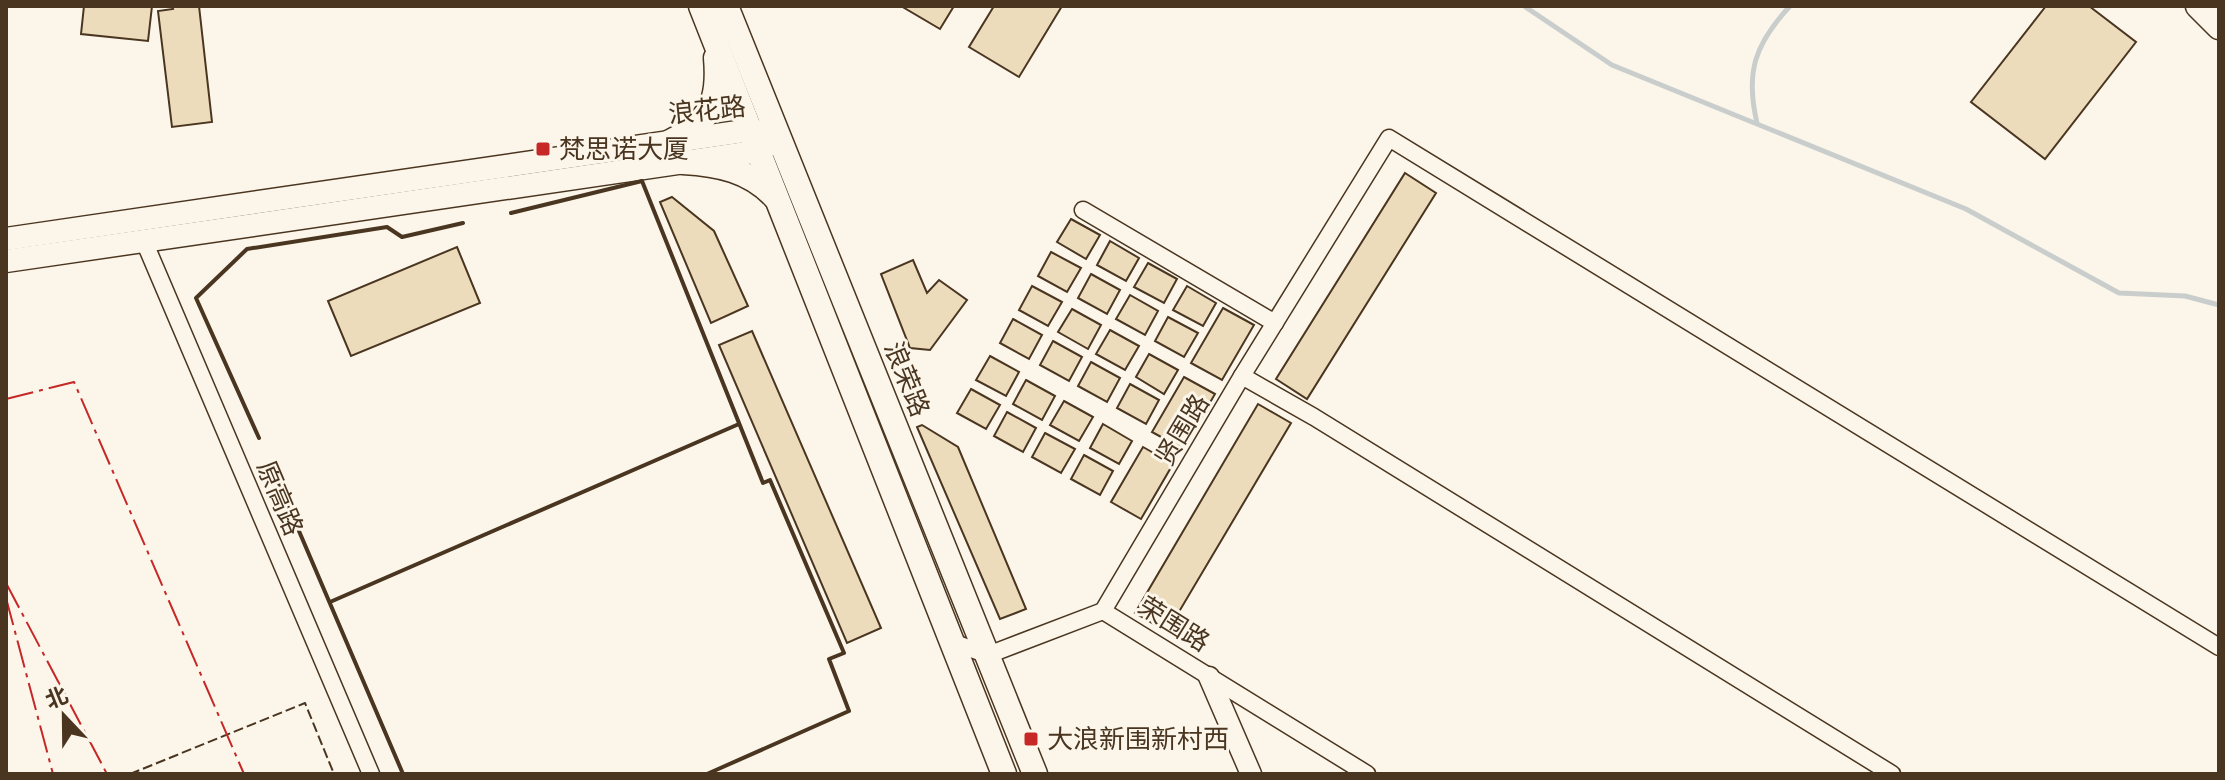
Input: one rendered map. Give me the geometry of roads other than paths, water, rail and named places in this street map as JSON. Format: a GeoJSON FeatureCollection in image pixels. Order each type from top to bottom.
{"type":"FeatureCollection","features":[{"type":"Feature","properties":{"kind":"main road","name":"浪荣路"},"geometry":{"type":"LineString","coordinates":[[701,6],[1004,774]]}},
{"type":"Feature","properties":{"kind":"main road","name":"浪荣路"},"geometry":{"type":"LineString","coordinates":[[726,6],[1035,774]]}},
{"type":"Feature","properties":{"kind":"main road"},"geometry":{"type":"LineString","coordinates":[[2198,6],[2219,27]]}},
{"type":"Feature","properties":{"kind":"main road"},"geometry":{"type":"LineString","coordinates":[[714,39],[717,87],[709,111],[688,133],[676,152],[748,175],[764,185],[780,203]]}},
{"type":"Feature","properties":{"kind":"main road","name":"浪花路"},"geometry":{"type":"LineString","coordinates":[[6,261],[144,241],[779,135]]}},
{"type":"Feature","properties":{"kind":"main road","name":"浪花路"},"geometry":{"type":"LineString","coordinates":[[6,239],[676,152]]}},
{"type":"Feature","properties":{"kind":"street","name":"贤围路"},"geometry":{"type":"LineString","coordinates":[[1103,611],[1242,376],[1389,138],[2219,647]]}},
{"type":"Feature","properties":{"kind":"street"},"geometry":{"type":"LineString","coordinates":[[1083,210],[1275,323]]}},
{"type":"Feature","properties":{"kind":"street","name":"原高路"},"geometry":{"type":"LineString","coordinates":[[144,241],[371,774]]}},
{"type":"Feature","properties":{"kind":"street"},"geometry":{"type":"LineString","coordinates":[[1242,376],[1314,417],[1892,774]]}},
{"type":"Feature","properties":{"kind":"street"},"geometry":{"type":"LineString","coordinates":[[952,642],[988,655],[1103,611]]}},
{"type":"Feature","properties":{"kind":"street","name":"荣围路"},"geometry":{"type":"LineString","coordinates":[[1103,611],[1209,677],[1251,774]]}},
{"type":"Feature","properties":{"kind":"street"},"geometry":{"type":"LineString","coordinates":[[1209,677],[1367,774]]}},
{"type":"Feature","properties":{"kind":"waterway"},"geometry":{"type":"LineString","coordinates":[[1524,6],[1612,65],[1966,209],[2119,293],[2185,296],[2219,305]]}},
{"type":"Feature","properties":{"kind":"waterway"},"geometry":{"type":"LineString","coordinates":[[1757,123],[1752,89],[1756,60],[1768,33],[1790,6]]}},
{"type":"Feature","properties":{"kind":"place","name":"梵思诺大厦"},"geometry":{"type":"Point","coordinates":[543,149]}},
{"type":"Feature","properties":{"kind":"place","name":"大浪新围新村西"},"geometry":{"type":"Point","coordinates":[1031,739]}}]}
